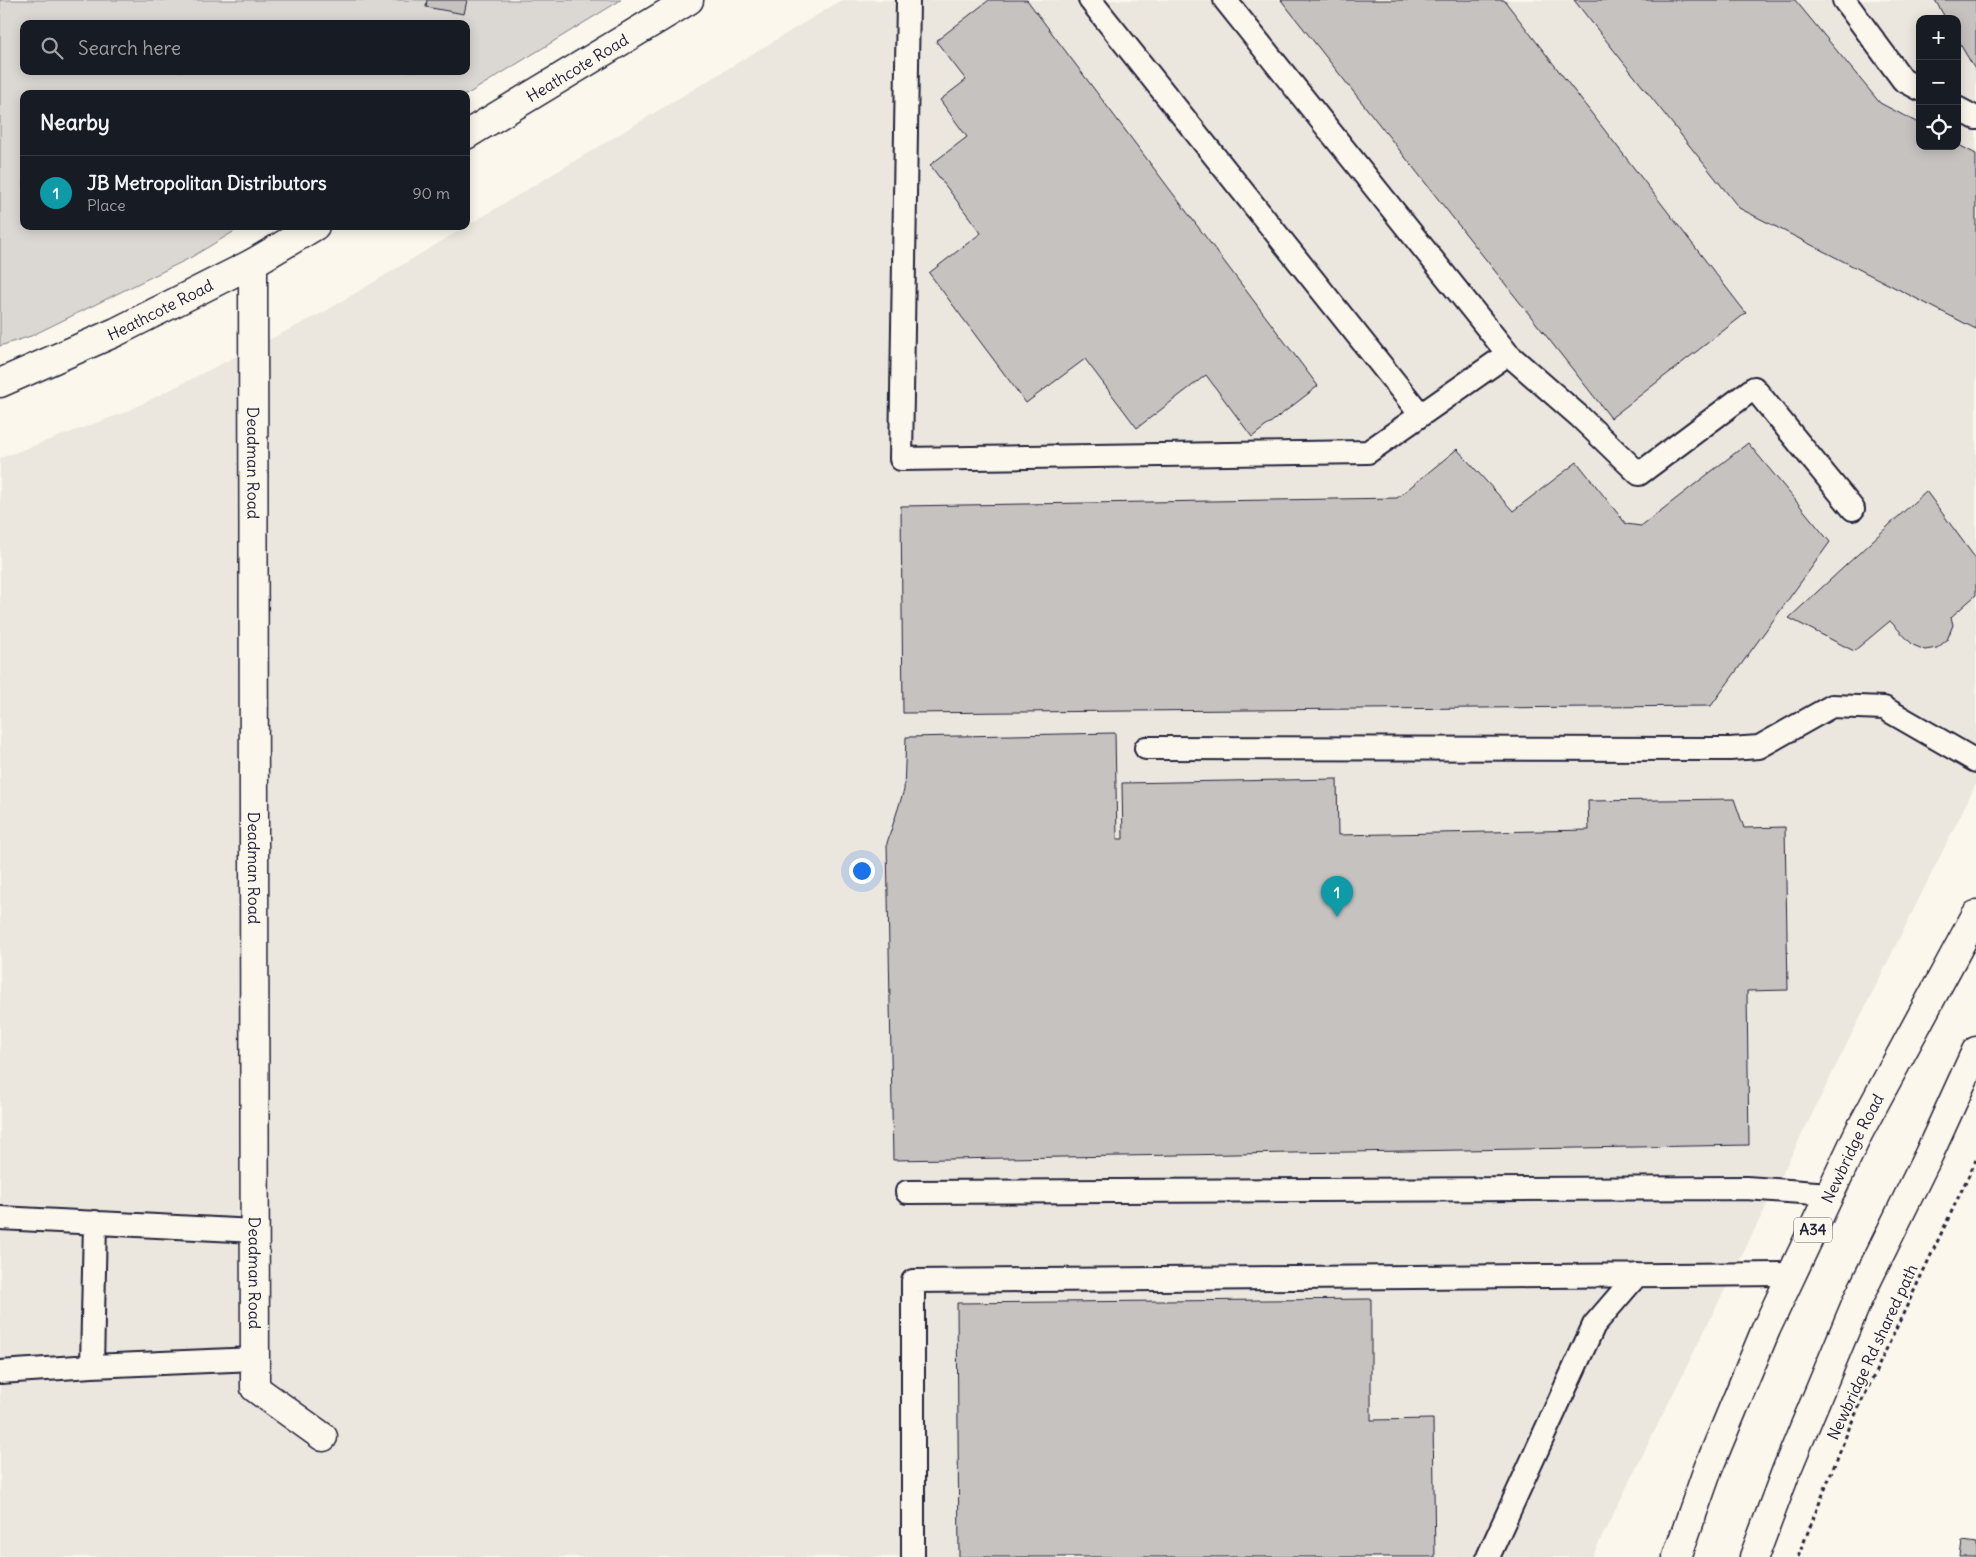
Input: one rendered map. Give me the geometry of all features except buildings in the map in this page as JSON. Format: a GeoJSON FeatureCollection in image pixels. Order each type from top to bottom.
{"type":"FeatureCollection","features":[{"type":"Feature","properties":{"kind":"main road","name":"Heathcote Road"},"geometry":{"type":"LineString","coordinates":[[470,132],[689,0]]}},
{"type":"Feature","properties":{"kind":"main road","name":"Heathcote Road"},"geometry":{"type":"LineString","coordinates":[[0,383],[116,332],[253,263],[308,230]]}},
{"type":"Feature","properties":{"kind":"main road","name":"Deadman Road"},"geometry":{"type":"LineString","coordinates":[[253,263],[255,1388],[323,1437]]}},
{"type":"Feature","properties":{"kind":"main road","name":"Newbridge Road"},"geometry":{"type":"LineString","coordinates":[[1677,1557],[1708,1470],[1766,1329],[1859,1132],[1976,915]]}},
{"type":"Feature","properties":{"kind":"main road"},"geometry":{"type":"LineString","coordinates":[[1754,1557],[1787,1469],[1858,1299],[1929,1154],[1976,1051]]}},
{"type":"Feature","properties":{"kind":"lane"},"geometry":{"type":"LineString","coordinates":[[908,0],[901,459],[1368,452],[1508,354]]}},
{"type":"Feature","properties":{"kind":"lane"},"geometry":{"type":"LineString","coordinates":[[1090,0],[1421,415]]}},
{"type":"Feature","properties":{"kind":"lane"},"geometry":{"type":"LineString","coordinates":[[1225,0],[1508,354],[1580,417],[1639,474],[1754,388],[1853,509]]}},
{"type":"Feature","properties":{"kind":"lane"},"geometry":{"type":"LineString","coordinates":[[1844,0],[1903,80],[1916,87]]}},
{"type":"Feature","properties":{"kind":"lane"},"geometry":{"type":"LineString","coordinates":[[1961,110],[1976,118]]}},
{"type":"Feature","properties":{"kind":"lane"},"geometry":{"type":"LineString","coordinates":[[1146,748],[1730,750],[1759,747],[1832,706],[1884,708],[1976,760]]}},
{"type":"Feature","properties":{"kind":"lane"},"geometry":{"type":"LineString","coordinates":[[907,1192],[1746,1188],[1830,1194]]}},
{"type":"Feature","properties":{"kind":"lane"},"geometry":{"type":"LineString","coordinates":[[0,1218],[255,1231]]}},
{"type":"Feature","properties":{"kind":"lane"},"geometry":{"type":"LineString","coordinates":[[92,1366],[95,1222]]}},
{"type":"Feature","properties":{"kind":"lane"},"geometry":{"type":"LineString","coordinates":[[913,1557],[913,1280],[1792,1274]]}},
{"type":"Feature","properties":{"kind":"lane"},"geometry":{"type":"LineString","coordinates":[[1488,1557],[1594,1325],[1638,1275]]}},
{"type":"Feature","properties":{"kind":"lane"},"geometry":{"type":"LineString","coordinates":[[0,1372],[255,1359]]}},
{"type":"Feature","properties":{"kind":"path","name":"Newbridge Rd shared path"},"geometry":{"type":"LineString","coordinates":[[1798,1557],[1850,1426],[1976,1160]]}},
{"type":"Feature","properties":{"kind":"shaded area"},"geometry":{"type":"Polygon","coordinates":[[[0,0],[621,0],[470,93],[470,90],[20,90],[20,230],[236,230],[190,258],[31,336],[0,346],[0,0]]]}},
{"type":"Feature","properties":{"kind":"shaded area"},"geometry":{"type":"Polygon","coordinates":[[[842,0],[1976,0],[1976,784],[1592,1557],[0,1557],[0,458],[126,412],[324,312],[460,230],[470,230],[470,224],[842,0]]]}},
{"type":"Feature","properties":{"kind":"place","name":"JB Metropolitan Distributors"},"geometry":{"type":"Point","coordinates":[1337,917]}}]}
